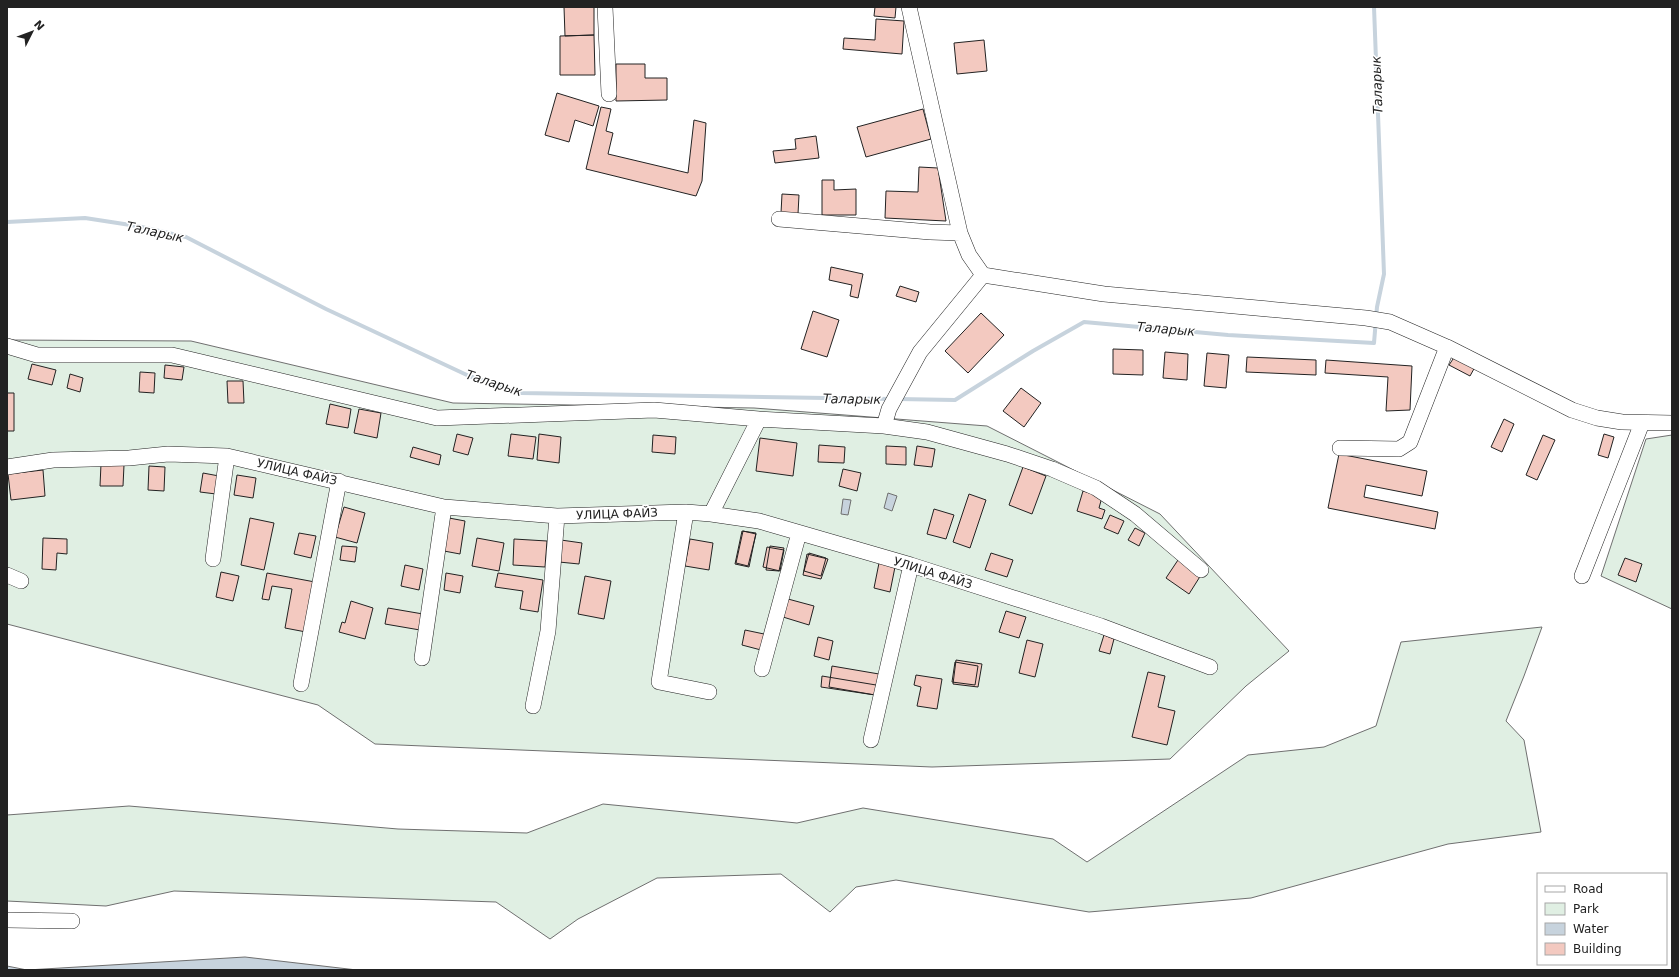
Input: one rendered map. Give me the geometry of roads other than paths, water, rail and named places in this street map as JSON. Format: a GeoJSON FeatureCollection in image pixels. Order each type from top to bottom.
{"type":"FeatureCollection","features":[{"type":"Feature","properties":{"kind":"street"},"geometry":{"type":"LineString","coordinates":[[605,7],[608,94]]}},
{"type":"Feature","properties":{"kind":"street"},"geometry":{"type":"LineString","coordinates":[[909,7],[960,233],[969,255],[983,275],[1104,294],[1366,318],[1390,322],[1447,347],[1572,410],[1610,421],[1672,423]]}},
{"type":"Feature","properties":{"kind":"street"},"geometry":{"type":"LineString","coordinates":[[779,219],[930,232],[960,233]]}},
{"type":"Feature","properties":{"kind":"street"},"geometry":{"type":"LineString","coordinates":[[884,426],[889,409],[920,352],[983,275]]}},
{"type":"Feature","properties":{"kind":"street"},"geometry":{"type":"LineString","coordinates":[[7,346],[37,355],[172,355],[436,418],[654,410],[759,419],[884,426],[927,432],[1007,454],[1052,469],[1096,488],[1136,514],[1201,570]]}},
{"type":"Feature","properties":{"kind":"street"},"geometry":{"type":"LineString","coordinates":[[1340,448],[1399,449],[1410,442],[1447,347]]}},
{"type":"Feature","properties":{"kind":"street"},"geometry":{"type":"LineString","coordinates":[[711,514],[759,419]]}},
{"type":"Feature","properties":{"kind":"street"},"geometry":{"type":"LineString","coordinates":[[1582,576],[1642,423]]}},
{"type":"Feature","properties":{"kind":"street","name":"УЛИЦА ФАЙЗ"},"geometry":{"type":"LineString","coordinates":[[7,466],[53,460],[129,458],[168,454],[227,456],[339,481],[444,507],[557,516],[686,512],[759,521],[911,565],[1101,626],[1210,667]]}},
{"type":"Feature","properties":{"kind":"street"},"geometry":{"type":"LineString","coordinates":[[213,559],[227,456]]}},
{"type":"Feature","properties":{"kind":"street"},"geometry":{"type":"LineString","coordinates":[[301,684],[339,481]]}},
{"type":"Feature","properties":{"kind":"street"},"geometry":{"type":"LineString","coordinates":[[422,658],[444,507]]}},
{"type":"Feature","properties":{"kind":"street"},"geometry":{"type":"LineString","coordinates":[[686,512],[659,682],[709,692]]}},
{"type":"Feature","properties":{"kind":"street"},"geometry":{"type":"LineString","coordinates":[[533,706],[548,631],[557,516]]}},
{"type":"Feature","properties":{"kind":"street"},"geometry":{"type":"LineString","coordinates":[[762,669],[799,533]]}},
{"type":"Feature","properties":{"kind":"street"},"geometry":{"type":"LineString","coordinates":[[871,740],[911,565]]}},
{"type":"Feature","properties":{"kind":"street"},"geometry":{"type":"LineString","coordinates":[[7,575],[21,581]]}},
{"type":"Feature","properties":{"kind":"street"},"geometry":{"type":"LineString","coordinates":[[7,920],[72,921]]}},
{"type":"Feature","properties":{"kind":"water"},"geometry":{"type":"Polygon","coordinates":[[[888,493],[897,496],[892,511],[884,508],[888,493]]]}},
{"type":"Feature","properties":{"kind":"water"},"geometry":{"type":"Polygon","coordinates":[[[843,499],[851,500],[848,515],[841,514],[843,499]]]}},
{"type":"Feature","properties":{"kind":"water"},"geometry":{"type":"Polygon","coordinates":[[[245,957],[357,970],[27,970],[245,957]]]}},
{"type":"Feature","properties":{"kind":"water"},"geometry":{"type":"Polygon","coordinates":[[[7,966],[27,970],[7,970],[7,966]]]}},
{"type":"Feature","properties":{"kind":"waterway","name":"Таларык"},"geometry":{"type":"LineString","coordinates":[[898,399],[955,400],[1033,351],[1084,322],[1228,335],[1374,343],[1377,307],[1384,274],[1374,7]]}},
{"type":"Feature","properties":{"kind":"waterway","name":"Таларык"},"geometry":{"type":"LineString","coordinates":[[7,222],[85,218],[137,226],[186,237],[326,309],[469,376],[521,393],[891,399]]}}]}
